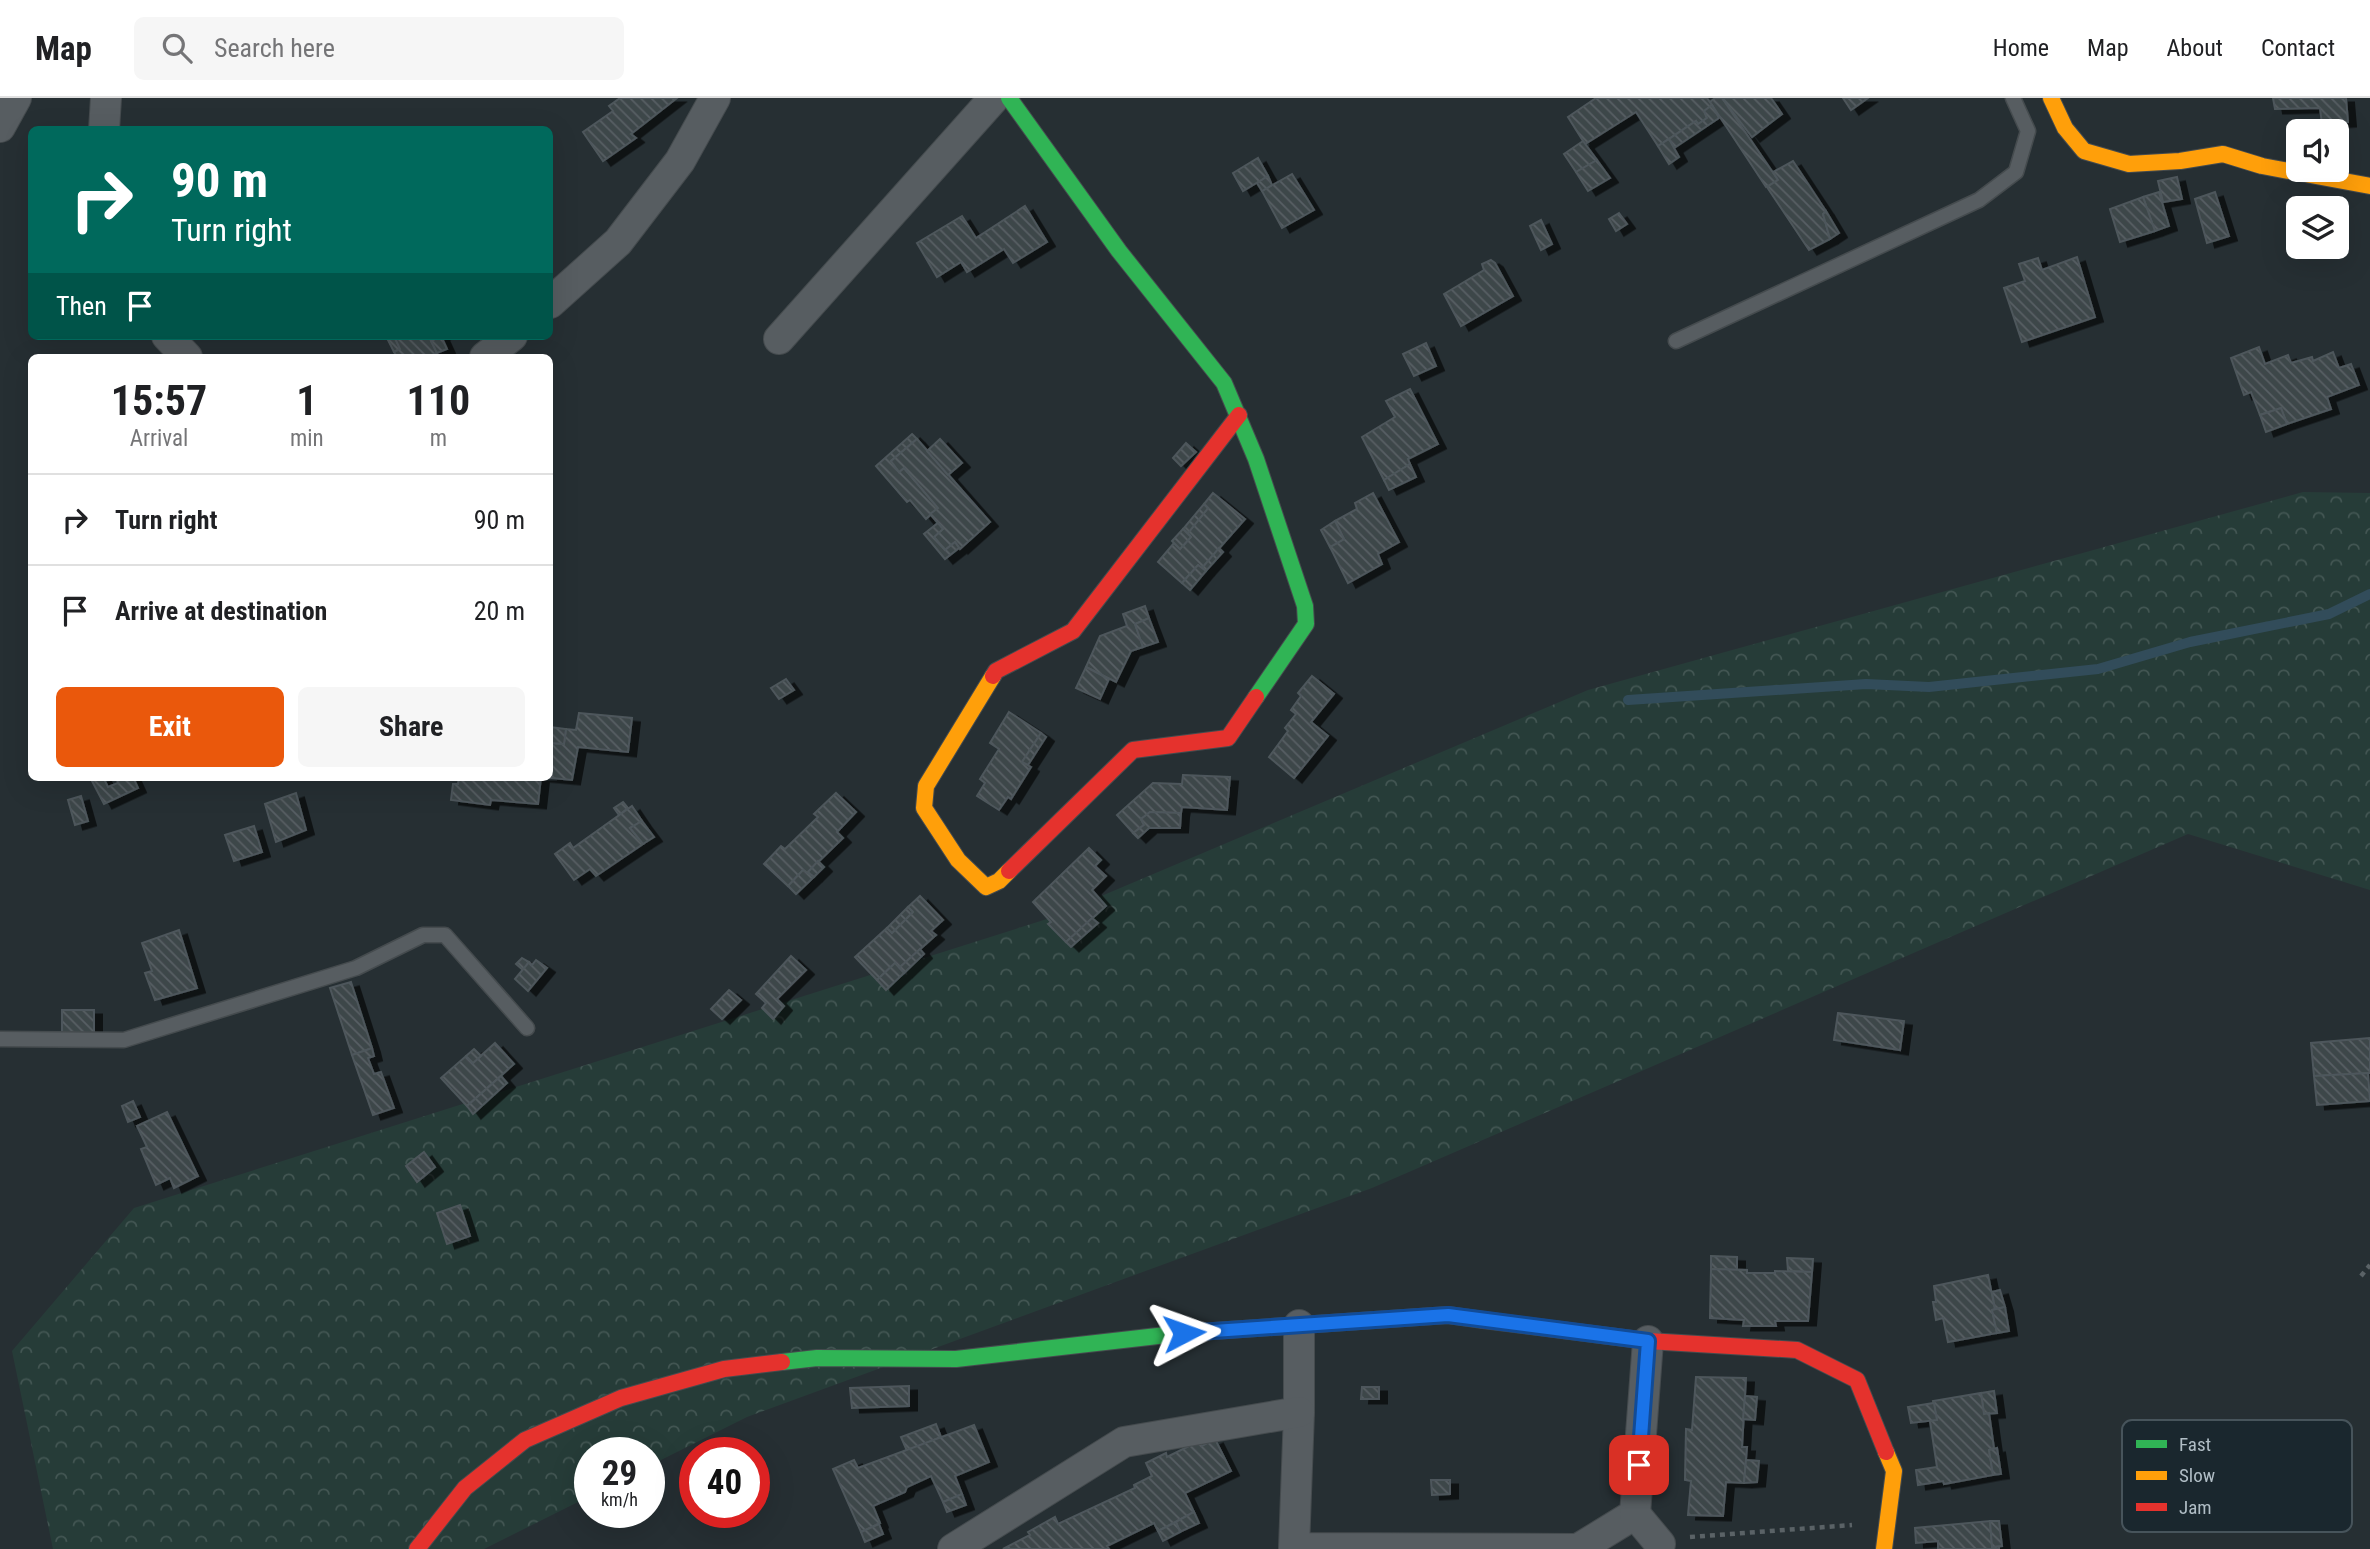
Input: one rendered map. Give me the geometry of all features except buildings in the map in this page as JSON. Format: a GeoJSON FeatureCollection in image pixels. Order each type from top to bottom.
{"type":"FeatureCollection","features":[{"type":"Feature","properties":{"kind":"street"},"geometry":{"type":"LineString","coordinates":[[0,127],[16,98]]}},
{"type":"Feature","properties":{"kind":"street"},"geometry":{"type":"LineString","coordinates":[[104,126],[106,98]]}},
{"type":"Feature","properties":{"kind":"street"},"geometry":{"type":"LineString","coordinates":[[553,300],[618,242],[680,161],[715,98]]}},
{"type":"Feature","properties":{"kind":"street"},"geometry":{"type":"LineString","coordinates":[[779,339],[994,98]]}},
{"type":"Feature","properties":{"kind":"street"},"geometry":{"type":"LineString","coordinates":[[1009,98],[1119,251],[1224,383],[1239,415],[1256,459],[1305,606],[1306,624],[1228,738],[1133,750],[999,881],[986,887],[958,860],[924,808],[926,786],[996,671],[1073,631],[1239,415]]}},
{"type":"Feature","properties":{"kind":"street"},"geometry":{"type":"LineString","coordinates":[[2051,98],[2066,128],[2084,150],[2129,164],[2180,161],[2223,154],[2262,166],[2370,186]]}},
{"type":"Feature","properties":{"kind":"street"},"geometry":{"type":"LineString","coordinates":[[171,340],[184,354]]}},
{"type":"Feature","properties":{"kind":"street"},"geometry":{"type":"LineString","coordinates":[[489,354],[507,340]]}},
{"type":"Feature","properties":{"kind":"street"},"geometry":{"type":"LineString","coordinates":[[416,1549],[465,1488],[525,1440],[621,1398],[724,1369],[817,1357],[956,1359],[1184,1333],[1448,1315],[1648,1341],[1797,1350],[1857,1380],[1894,1471],[1884,1549]]}},
{"type":"Feature","properties":{"kind":"street"},"geometry":{"type":"LineString","coordinates":[[1299,1325],[1299,1412],[1293,1548],[1578,1549],[1648,1530],[1648,1341]]}},
{"type":"Feature","properties":{"kind":"street"},"geometry":{"type":"LineString","coordinates":[[953,1549],[1124,1442],[1299,1412]]}},
{"type":"Feature","properties":{"kind":"lane"},"geometry":{"type":"LineString","coordinates":[[1676,341],[1979,200],[2016,172],[2028,131],[2013,98]]}},
{"type":"Feature","properties":{"kind":"lane"},"geometry":{"type":"LineString","coordinates":[[0,1039],[124,1040],[356,968],[423,935],[445,935],[527,1028]]}},
{"type":"Feature","properties":{"kind":"path"},"geometry":{"type":"LineString","coordinates":[[2361,1276],[2370,1265]]}},
{"type":"Feature","properties":{"kind":"path"},"geometry":{"type":"LineString","coordinates":[[1648,1530],[1691,1537],[1888,1523]]}},
{"type":"Feature","properties":{"kind":"green space"},"geometry":{"type":"Polygon","coordinates":[[[2303,492],[2370,493],[2370,890],[2188,834],[1372,1188],[747,1417],[707,1437],[679,1437],[679,1451],[665,1458],[665,1437],[574,1437],[574,1504],[484,1549],[53,1549],[12,1351],[134,1208],[1047,919],[1588,690],[2303,492]]]}},
{"type":"Feature","properties":{"kind":"waterway"},"geometry":{"type":"LineString","coordinates":[[1628,700],[1866,684],[1929,687],[2098,669],[2190,642],[2329,614],[2370,594]]}},
{"type":"Feature","properties":{"kind":"traffic: fast"},"geometry":{"type":"LineString","coordinates":[[1009,98],[1119,251],[1224,383],[1256,459],[1305,606],[1306,624],[1256,697]]}},
{"type":"Feature","properties":{"kind":"traffic: fast"},"geometry":{"type":"LineString","coordinates":[[782,1362],[817,1358],[956,1359],[1184,1333],[1448,1315],[1483,1320]]}},
{"type":"Feature","properties":{"kind":"traffic: slow"},"geometry":{"type":"LineString","coordinates":[[2051,98],[2065,128],[2084,151],[2129,164],[2180,161],[2223,154],[2262,166],[2370,186]]}},
{"type":"Feature","properties":{"kind":"traffic: slow"},"geometry":{"type":"LineString","coordinates":[[993,676],[926,786],[924,808],[958,860],[986,887],[999,881],[1009,871]]}},
{"type":"Feature","properties":{"kind":"traffic: slow"},"geometry":{"type":"LineString","coordinates":[[1884,1549],[1894,1471],[1886,1452]]}},
{"type":"Feature","properties":{"kind":"traffic: jam"},"geometry":{"type":"LineString","coordinates":[[993,676],[996,671],[1073,631],[1239,415]]}},
{"type":"Feature","properties":{"kind":"traffic: jam"},"geometry":{"type":"LineString","coordinates":[[1009,871],[1133,750],[1228,738],[1256,697]]}},
{"type":"Feature","properties":{"kind":"traffic: jam"},"geometry":{"type":"LineString","coordinates":[[1483,1320],[1648,1341],[1797,1350],[1857,1380],[1886,1452]]}},
{"type":"Feature","properties":{"kind":"traffic: jam"},"geometry":{"type":"LineString","coordinates":[[417,1549],[465,1488],[525,1440],[621,1398],[724,1369],[782,1362]]}},
{"type":"Feature","properties":{"kind":"route"},"geometry":{"type":"LineString","coordinates":[[1184,1333],[1448,1315],[1648,1341],[1639,1465]]}}]}
